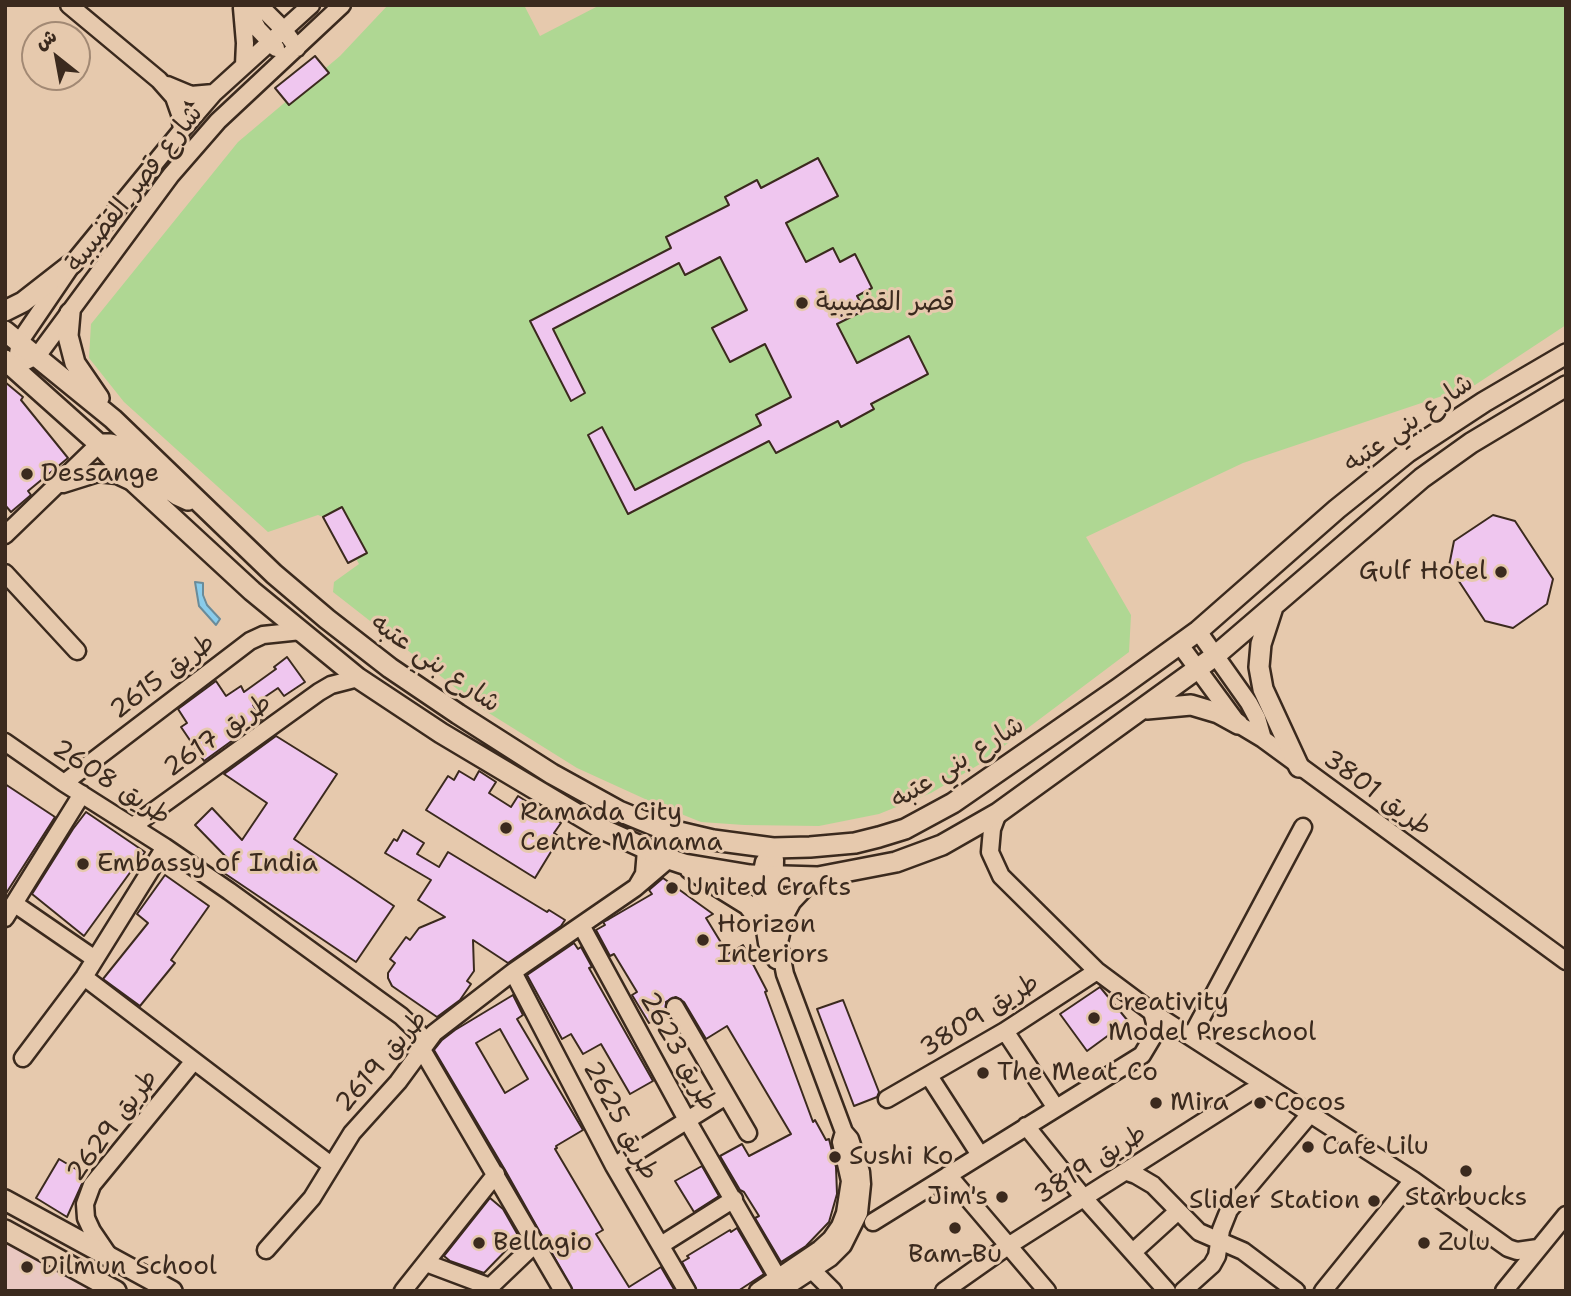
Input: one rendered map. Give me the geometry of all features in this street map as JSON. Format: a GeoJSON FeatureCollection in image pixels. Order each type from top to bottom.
{"type":"FeatureCollection","features":[{"type":"Feature","properties":{"kind":"main road"},"geometry":{"type":"LineString","coordinates":[[5,311],[23,302],[73,263]]}},
{"type":"Feature","properties":{"kind":"main road"},"geometry":{"type":"LineString","coordinates":[[70,313],[68,336],[75,363],[113,419]]}},
{"type":"Feature","properties":{"kind":"main road","name":"شارع بني عتبه"},"geometry":{"type":"LineString","coordinates":[[12,336],[113,419],[274,574],[390,668],[528,759],[608,805],[658,827],[713,840],[773,848],[810,848],[855,843],[905,829],[953,803],[1180,645],[1337,509],[1408,452],[1484,402],[1566,354]]}},
{"type":"Feature","properties":{"kind":"main road","name":"شارع بني عتبه"},"geometry":{"type":"LineString","coordinates":[[14,366],[252,591],[358,678],[442,733],[601,829],[676,862],[768,876],[818,877],[896,862],[942,845],[998,813],[1215,656],[1422,478],[1471,443],[1566,386]]}},
{"type":"Feature","properties":{"kind":"main road"},"geometry":{"type":"LineString","coordinates":[[99,444],[116,444],[170,491],[200,502]]}},
{"type":"Feature","properties":{"kind":"main road"},"geometry":{"type":"LineString","coordinates":[[252,591],[274,574]]}},
{"type":"Feature","properties":{"kind":"main road"},"geometry":{"type":"LineString","coordinates":[[1273,606],[1261,644],[1259,667],[1263,689],[1299,767]]}},
{"type":"Feature","properties":{"kind":"main road"},"geometry":{"type":"LineString","coordinates":[[1142,709],[1191,705],[1218,713],[1238,724]]}},
{"type":"Feature","properties":{"kind":"main road"},"geometry":{"type":"LineString","coordinates":[[676,862],[748,905],[762,923]]}},
{"type":"Feature","properties":{"kind":"main road"},"geometry":{"type":"LineString","coordinates":[[778,940],[791,901],[799,891],[818,877]]}},
{"type":"Feature","properties":{"kind":"main road"},"geometry":{"type":"LineString","coordinates":[[5,1200],[172,1291]]}},
{"type":"Feature","properties":{"kind":"main road"},"geometry":{"type":"LineString","coordinates":[[5,1230],[116,1291]]}},
{"type":"Feature","properties":{"kind":"street"},"geometry":{"type":"LineString","coordinates":[[69,5],[159,80],[174,97],[182,130]]}},
{"type":"Feature","properties":{"kind":"street"},"geometry":{"type":"LineString","coordinates":[[243,5],[269,41],[291,53]]}},
{"type":"Feature","properties":{"kind":"street"},"geometry":{"type":"LineString","coordinates":[[243,5],[244,65]]}},
{"type":"Feature","properties":{"kind":"street"},"geometry":{"type":"LineString","coordinates":[[259,5],[283,29],[291,53]]}},
{"type":"Feature","properties":{"kind":"street","name":"شارع قصر القضيبية"},"geometry":{"type":"LineString","coordinates":[[12,336],[214,93],[311,5]]}},
{"type":"Feature","properties":{"kind":"street","name":"شارع قصر القضيبية"},"geometry":{"type":"LineString","coordinates":[[38,355],[171,175],[218,121],[342,5]]}},
{"type":"Feature","properties":{"kind":"street"},"geometry":{"type":"LineString","coordinates":[[159,80],[181,93],[214,93]]}},
{"type":"Feature","properties":{"kind":"street"},"geometry":{"type":"LineString","coordinates":[[12,336],[14,366],[38,355]]}},
{"type":"Feature","properties":{"kind":"street"},"geometry":{"type":"LineString","coordinates":[[5,535],[99,444]]}},
{"type":"Feature","properties":{"kind":"street"},"geometry":{"type":"LineString","coordinates":[[57,486],[98,473],[117,475],[136,484]]}},
{"type":"Feature","properties":{"kind":"street"},"geometry":{"type":"LineString","coordinates":[[5,573],[77,651]]}},
{"type":"Feature","properties":{"kind":"street","name":"طريق 2615"},"geometry":{"type":"LineString","coordinates":[[64,783],[250,641],[263,635],[301,631]]}},
{"type":"Feature","properties":{"kind":"street"},"geometry":{"type":"LineString","coordinates":[[1198,631],[1249,704],[1257,718],[1263,739]]}},
{"type":"Feature","properties":{"kind":"street"},"geometry":{"type":"LineString","coordinates":[[1180,645],[1238,724]]}},
{"type":"Feature","properties":{"kind":"street"},"geometry":{"type":"LineString","coordinates":[[325,689],[330,656]]}},
{"type":"Feature","properties":{"kind":"street","name":"طريق 2617"},"geometry":{"type":"LineString","coordinates":[[133,826],[325,689],[358,678]]}},
{"type":"Feature","properties":{"kind":"street","name":"طريق 3801"},"geometry":{"type":"LineString","coordinates":[[1238,724],[1263,739],[1566,961]]}},
{"type":"Feature","properties":{"kind":"street","name":"طريق 2608"},"geometry":{"type":"LineString","coordinates":[[5,741],[64,783],[165,847],[401,1016],[424,1044],[563,1291]]}},
{"type":"Feature","properties":{"kind":"street"},"geometry":{"type":"LineString","coordinates":[[5,918],[82,794]]}},
{"type":"Feature","properties":{"kind":"street"},"geometry":{"type":"LineString","coordinates":[[998,813],[992,829],[990,852],[1001,876],[1097,971],[1152,1012],[1413,1180],[1508,1248],[1517,1251],[1538,1248]]}},
{"type":"Feature","properties":{"kind":"street"},"geometry":{"type":"LineString","coordinates":[[1191,1037],[1303,827]]}},
{"type":"Feature","properties":{"kind":"street"},"geometry":{"type":"LineString","coordinates":[[23,1058],[84,977],[165,847]]}},
{"type":"Feature","properties":{"kind":"street"},"geometry":{"type":"LineString","coordinates":[[758,1291],[779,1284],[805,1268],[831,1239],[845,1213],[850,1181],[841,1142],[844,1132],[785,974],[764,862],[773,848]]}},
{"type":"Feature","properties":{"kind":"street"},"geometry":{"type":"LineString","coordinates":[[635,888],[644,874],[646,850]]}},
{"type":"Feature","properties":{"kind":"street","name":"طريق 2619"},"geometry":{"type":"LineString","coordinates":[[266,1250],[312,1198],[352,1133],[407,1071],[424,1044],[513,972],[676,862]]}},
{"type":"Feature","properties":{"kind":"street"},"geometry":{"type":"LineString","coordinates":[[768,876],[762,923],[767,943],[785,974]]}},
{"type":"Feature","properties":{"kind":"street"},"geometry":{"type":"LineString","coordinates":[[15,904],[95,959]]}},
{"type":"Feature","properties":{"kind":"street","name":"طريق 2623"},"geometry":{"type":"LineString","coordinates":[[582,927],[779,1284]]}},
{"type":"Feature","properties":{"kind":"street","name":"طريق 3809"},"geometry":{"type":"LineString","coordinates":[[887,1099],[1005,1031],[1097,971]]}},
{"type":"Feature","properties":{"kind":"street","name":"طريق 2625"},"geometry":{"type":"LineString","coordinates":[[513,972],[614,1166],[687,1291]]}},
{"type":"Feature","properties":{"kind":"street","name":"طريق 2629"},"geometry":{"type":"LineString","coordinates":[[84,977],[331,1165]]}},
{"type":"Feature","properties":{"kind":"street"},"geometry":{"type":"LineString","coordinates":[[675,1007],[748,1133]]}},
{"type":"Feature","properties":{"kind":"street"},"geometry":{"type":"LineString","coordinates":[[873,1223],[1142,1055],[1154,1035],[1152,1012]]}},
{"type":"Feature","properties":{"kind":"street"},"geometry":{"type":"LineString","coordinates":[[1005,1031],[1056,1108]]}},
{"type":"Feature","properties":{"kind":"street","name":"طريق 2629"},"geometry":{"type":"LineString","coordinates":[[111,1258],[86,1218],[85,1204],[92,1185],[193,1062]]}},
{"type":"Feature","properties":{"kind":"street"},"geometry":{"type":"LineString","coordinates":[[929,1076],[980,1155]]}},
{"type":"Feature","properties":{"kind":"street","name":"طريق 3819"},"geometry":{"type":"LineString","coordinates":[[944,1291],[1008,1246],[1250,1093],[1268,1087]]}},
{"type":"Feature","properties":{"kind":"street"},"geometry":{"type":"LineString","coordinates":[[614,1166],[726,1096]]}},
{"type":"Feature","properties":{"kind":"street"},"geometry":{"type":"LineString","coordinates":[[1183,1291],[1212,1265],[1217,1256],[1224,1219],[1229,1210],[1310,1114]]}},
{"type":"Feature","properties":{"kind":"street"},"geometry":{"type":"LineString","coordinates":[[1026,1126],[1084,1198],[1167,1291]]}},
{"type":"Feature","properties":{"kind":"street"},"geometry":{"type":"LineString","coordinates":[[1127,1172],[1145,1179],[1199,1232],[1243,1251],[1296,1291]]}},
{"type":"Feature","properties":{"kind":"street"},"geometry":{"type":"LineString","coordinates":[[403,1291],[496,1174]]}},
{"type":"Feature","properties":{"kind":"street"},"geometry":{"type":"LineString","coordinates":[[948,1175],[1048,1291]]}},
{"type":"Feature","properties":{"kind":"street"},"geometry":{"type":"LineString","coordinates":[[1323,1291],[1413,1180]]}},
{"type":"Feature","properties":{"kind":"street"},"geometry":{"type":"LineString","coordinates":[[661,1245],[734,1199]]}},
{"type":"Feature","properties":{"kind":"street"},"geometry":{"type":"LineString","coordinates":[[1133,1252],[1177,1212]]}},
{"type":"Feature","properties":{"kind":"street"},"geometry":{"type":"LineString","coordinates":[[1504,1291],[1566,1214]]}},
{"type":"Feature","properties":{"kind":"street"},"geometry":{"type":"LineString","coordinates":[[426,1262],[490,1287],[536,1243]]}},
{"type":"Feature","properties":{"kind":"street"},"geometry":{"type":"LineString","coordinates":[[805,1268],[833,1291]]}},
{"type":"Feature","properties":{"kind":"shaded area","name":"Dilmun School"},"geometry":{"type":"Polygon","coordinates":[[[5,1243],[93,1291],[5,1291],[5,1243]]]}},
{"type":"Feature","properties":{"kind":"green space"},"geometry":{"type":"Polygon","coordinates":[[[388,5],[524,5],[540,36],[600,5],[1566,5],[1566,325],[1475,385],[1243,463],[1086,537],[1131,615],[1129,652],[980,764],[931,793],[879,814],[819,826],[701,822],[577,768],[484,710],[333,592],[334,582],[359,564],[331,513],[268,532],[124,402],[89,358],[91,324],[238,142],[340,56],[388,5]]]}},
{"type":"Feature","properties":{"kind":"water"},"geometry":{"type":"Polygon","coordinates":[[[195,582],[203,583],[203,595],[207,605],[220,619],[216,625],[199,606],[195,582]]]}},
{"type":"Feature","properties":{"kind":"building"},"geometry":{"type":"Polygon","coordinates":[[[315,56],[329,73],[289,105],[275,88],[315,56]]]}},
{"type":"Feature","properties":{"kind":"building","name":"قصر القضيبية"},"geometry":{"type":"Polygon","coordinates":[[[818,158],[838,196],[786,223],[806,262],[833,248],[840,262],[855,254],[872,288],[857,296],[865,310],[837,324],[857,363],[909,336],[928,374],[871,404],[874,409],[841,427],[838,421],[776,453],[769,441],[628,514],[588,435],[602,427],[635,490],[761,425],[756,415],[791,397],[765,344],[730,362],[712,328],[747,310],[720,257],[685,275],[679,263],[553,329],[585,393],[571,401],[530,321],[671,248],[666,237],[729,205],[725,197],[757,180],[761,188],[818,158]]]}},
{"type":"Feature","properties":{"kind":"building","name":"Dessange"},"geometry":{"type":"Polygon","coordinates":[[[5,382],[23,397],[21,400],[68,458],[28,491],[31,495],[11,512],[5,505],[5,382]]]}},
{"type":"Feature","properties":{"kind":"building"},"geometry":{"type":"Polygon","coordinates":[[[342,507],[367,553],[348,563],[323,517],[342,507]]]}},
{"type":"Feature","properties":{"kind":"building","name":"Gulf Hotel"},"geometry":{"type":"Polygon","coordinates":[[[1493,515],[1515,521],[1553,579],[1547,604],[1513,628],[1485,621],[1449,566],[1454,541],[1493,515]]]}},
{"type":"Feature","properties":{"kind":"building"},"geometry":{"type":"Polygon","coordinates":[[[287,657],[305,682],[284,696],[278,688],[253,705],[262,719],[204,761],[181,727],[187,723],[178,709],[216,681],[226,696],[241,686],[244,692],[276,669],[274,667],[287,657]]]}},
{"type":"Feature","properties":{"kind":"building"},"geometry":{"type":"Polygon","coordinates":[[[276,736],[337,774],[294,839],[394,906],[356,962],[224,873],[231,862],[195,825],[212,808],[242,840],[267,803],[224,774],[276,736]]]}},
{"type":"Feature","properties":{"kind":"building","name":"Ramada City Centre Manama"},"geometry":{"type":"Polygon","coordinates":[[[459,771],[474,780],[479,771],[496,782],[489,793],[511,807],[518,796],[561,823],[554,833],[560,837],[535,878],[426,810],[448,776],[454,780],[459,771]]]}},
{"type":"Feature","properties":{"kind":"building"},"geometry":{"type":"Polygon","coordinates":[[[5,784],[55,817],[5,895],[5,784]]]}},
{"type":"Feature","properties":{"kind":"building"},"geometry":{"type":"Polygon","coordinates":[[[86,812],[145,852],[84,936],[32,894],[86,812]]]}},
{"type":"Feature","properties":{"kind":"building"},"geometry":{"type":"Polygon","coordinates":[[[403,830],[424,843],[417,854],[439,867],[448,852],[547,912],[549,910],[565,920],[561,926],[508,963],[473,940],[474,971],[467,981],[471,984],[460,1000],[437,1017],[392,986],[388,978],[388,973],[395,963],[390,959],[406,937],[410,940],[419,928],[445,917],[418,900],[431,880],[385,853],[403,830]]]}},
{"type":"Feature","properties":{"kind":"building"},"geometry":{"type":"Polygon","coordinates":[[[165,875],[209,906],[171,960],[175,963],[140,1006],[103,979],[148,923],[137,914],[165,875]]]}},
{"type":"Feature","properties":{"kind":"building"},"geometry":{"type":"Polygon","coordinates":[[[663,878],[713,914],[706,918],[728,954],[743,945],[767,991],[765,992],[813,1122],[815,1120],[826,1140],[829,1139],[836,1167],[837,1194],[829,1222],[806,1246],[781,1262],[755,1218],[759,1216],[720,1156],[742,1144],[749,1156],[791,1134],[727,1026],[706,1039],[684,1002],[676,997],[666,1002],[666,1013],[649,1023],[632,995],[637,992],[614,954],[610,956],[596,930],[605,925],[603,922],[652,894],[649,890],[663,878]]]}},
{"type":"Feature","properties":{"kind":"building"},"geometry":{"type":"Polygon","coordinates":[[[574,943],[578,949],[581,947],[592,967],[589,968],[653,1081],[630,1094],[601,1044],[583,1054],[571,1034],[562,1039],[527,975],[574,943]]]}},
{"type":"Feature","properties":{"kind":"building","name":"Creativity Model Preschool"},"geometry":{"type":"Polygon","coordinates":[[[1100,987],[1128,1021],[1087,1051],[1060,1014],[1100,987]]]}},
{"type":"Feature","properties":{"kind":"building"},"geometry":{"type":"Polygon","coordinates":[[[513,995],[523,1015],[517,1019],[583,1130],[555,1149],[603,1230],[596,1234],[629,1287],[661,1267],[675,1291],[573,1291],[434,1050],[455,1030],[513,995]],[[500,1029],[476,1043],[505,1093],[528,1079],[500,1029]]]}},
{"type":"Feature","properties":{"kind":"building"},"geometry":{"type":"Polygon","coordinates":[[[843,1000],[879,1092],[877,1097],[854,1106],[817,1009],[843,1000]]]}},
{"type":"Feature","properties":{"kind":"building"},"geometry":{"type":"Polygon","coordinates":[[[59,1159],[86,1175],[67,1217],[36,1198],[59,1159]]]}},
{"type":"Feature","properties":{"kind":"building"},"geometry":{"type":"Polygon","coordinates":[[[702,1166],[719,1196],[694,1212],[675,1181],[702,1166]]]}},
{"type":"Feature","properties":{"kind":"building","name":"Bellagio"},"geometry":{"type":"Polygon","coordinates":[[[490,1198],[503,1209],[519,1237],[484,1273],[450,1261],[444,1256],[490,1198]]]}},
{"type":"Feature","properties":{"kind":"building"},"geometry":{"type":"Polygon","coordinates":[[[737,1228],[764,1274],[738,1291],[697,1291],[682,1262],[689,1258],[687,1256],[737,1228]]]}},
{"type":"Feature","properties":{"kind":"place","name":"قصر القضيبية"},"geometry":{"type":"Point","coordinates":[802,303]}},
{"type":"Feature","properties":{"kind":"place","name":"Dessange"},"geometry":{"type":"Point","coordinates":[27,474]}},
{"type":"Feature","properties":{"kind":"place","name":"Gulf Hotel"},"geometry":{"type":"Point","coordinates":[1501,572]}},
{"type":"Feature","properties":{"kind":"place","name":"Ramada City Centre Manama"},"geometry":{"type":"Point","coordinates":[506,828]}},
{"type":"Feature","properties":{"kind":"place","name":"Embassy of India"},"geometry":{"type":"Point","coordinates":[83,864]}},
{"type":"Feature","properties":{"kind":"place","name":"United Crafts"},"geometry":{"type":"Point","coordinates":[672,888]}},
{"type":"Feature","properties":{"kind":"place","name":"Horizon Interiors"},"geometry":{"type":"Point","coordinates":[703,940]}},
{"type":"Feature","properties":{"kind":"place","name":"Creativity Model Preschool"},"geometry":{"type":"Point","coordinates":[1094,1018]}},
{"type":"Feature","properties":{"kind":"place","name":"The Meat Co"},"geometry":{"type":"Point","coordinates":[983,1073]}},
{"type":"Feature","properties":{"kind":"place","name":"Mira"},"geometry":{"type":"Point","coordinates":[1156,1103]}},
{"type":"Feature","properties":{"kind":"place","name":"Cocos"},"geometry":{"type":"Point","coordinates":[1260,1103]}},
{"type":"Feature","properties":{"kind":"place","name":"Cafe Lilu"},"geometry":{"type":"Point","coordinates":[1308,1147]}},
{"type":"Feature","properties":{"kind":"place","name":"Sushi Ko"},"geometry":{"type":"Point","coordinates":[835,1157]}},
{"type":"Feature","properties":{"kind":"place","name":"Starbucks"},"geometry":{"type":"Point","coordinates":[1466,1171]}},
{"type":"Feature","properties":{"kind":"place","name":"Jim's"},"geometry":{"type":"Point","coordinates":[1002,1197]}},
{"type":"Feature","properties":{"kind":"place","name":"Slider Station"},"geometry":{"type":"Point","coordinates":[1374,1201]}},
{"type":"Feature","properties":{"kind":"place","name":"Bam-Bu"},"geometry":{"type":"Point","coordinates":[955,1228]}},
{"type":"Feature","properties":{"kind":"place","name":"Bellagio"},"geometry":{"type":"Point","coordinates":[479,1243]}},
{"type":"Feature","properties":{"kind":"place","name":"Zulu"},"geometry":{"type":"Point","coordinates":[1424,1243]}},
{"type":"Feature","properties":{"kind":"place","name":"Dilmun School"},"geometry":{"type":"Point","coordinates":[27,1267]}}]}
